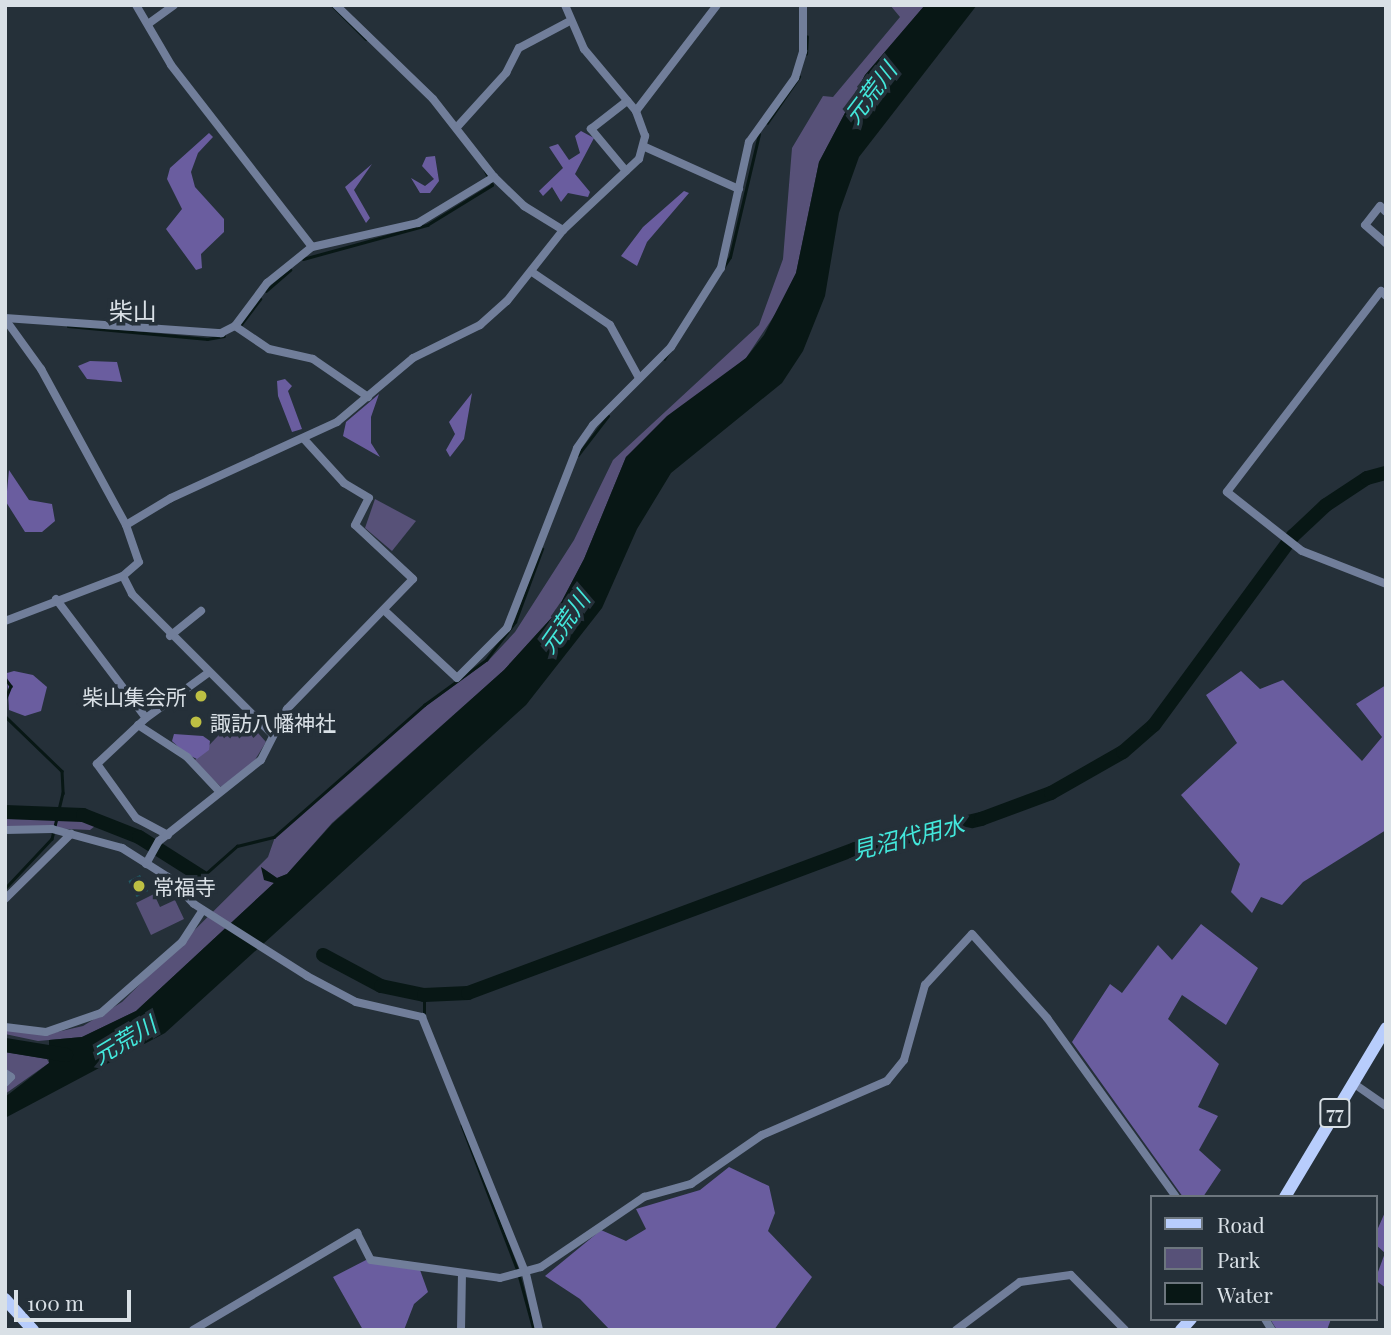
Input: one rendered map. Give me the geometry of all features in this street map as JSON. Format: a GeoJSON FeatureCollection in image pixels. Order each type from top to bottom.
{"type":"FeatureCollection","features":[{"type":"Feature","properties":{"kind":"main road","name":"77"},"geometry":{"type":"LineString","coordinates":[[1286,1195],[1386,1028]]}},
{"type":"Feature","properties":{"kind":"main road"},"geometry":{"type":"LineString","coordinates":[[5,1299],[33,1330]]}},
{"type":"Feature","properties":{"kind":"street"},"geometry":{"type":"LineString","coordinates":[[135,5],[171,65],[312,247]]}},
{"type":"Feature","properties":{"kind":"street"},"geometry":{"type":"LineString","coordinates":[[148,24],[174,5]]}},
{"type":"Feature","properties":{"kind":"street"},"geometry":{"type":"LineString","coordinates":[[336,5],[458,126],[494,177],[524,206],[563,230]]}},
{"type":"Feature","properties":{"kind":"street"},"geometry":{"type":"LineString","coordinates":[[565,5],[568,22],[636,111],[645,147]]}},
{"type":"Feature","properties":{"kind":"street"},"geometry":{"type":"LineString","coordinates":[[636,111],[717,5]]}},
{"type":"Feature","properties":{"kind":"street"},"geometry":{"type":"LineString","coordinates":[[385,611],[457,678],[477,663],[507,628],[520,601],[561,479],[577,448],[639,378],[671,347],[721,268],[750,142],[795,78],[803,51],[803,5]]}},
{"type":"Feature","properties":{"kind":"street"},"geometry":{"type":"LineString","coordinates":[[458,126],[506,73],[519,48],[568,22]]}},
{"type":"Feature","properties":{"kind":"street"},"geometry":{"type":"LineString","coordinates":[[626,171],[591,129],[627,102]]}},
{"type":"Feature","properties":{"kind":"street"},"geometry":{"type":"LineString","coordinates":[[645,147],[739,189]]}},
{"type":"Feature","properties":{"kind":"street"},"geometry":{"type":"LineString","coordinates":[[125,525],[171,498],[337,422],[413,358],[480,325],[532,272],[563,230],[626,171],[645,147]]}},
{"type":"Feature","properties":{"kind":"street"},"geometry":{"type":"LineString","coordinates":[[5,318],[210,335],[235,326],[267,283],[312,247],[418,223],[494,177]]}},
{"type":"Feature","properties":{"kind":"street"},"geometry":{"type":"LineString","coordinates":[[1386,212],[1380,206],[1365,225],[1386,243]]}},
{"type":"Feature","properties":{"kind":"street"},"geometry":{"type":"LineString","coordinates":[[532,272],[610,326],[639,378]]}},
{"type":"Feature","properties":{"kind":"street"},"geometry":{"type":"LineString","coordinates":[[1386,296],[1381,291],[1227,492],[1295,546],[1386,584]]}},
{"type":"Feature","properties":{"kind":"street"},"geometry":{"type":"LineString","coordinates":[[5,318],[41,369],[125,525],[139,562],[123,576],[56,599],[5,621]]}},
{"type":"Feature","properties":{"kind":"street"},"geometry":{"type":"LineString","coordinates":[[235,326],[270,349],[313,359],[368,397]]}},
{"type":"Feature","properties":{"kind":"street"},"geometry":{"type":"LineString","coordinates":[[146,863],[159,841],[261,760],[287,709],[385,611],[413,579],[355,525],[369,498],[344,484],[304,439]]}},
{"type":"Feature","properties":{"kind":"street"},"geometry":{"type":"LineString","coordinates":[[123,576],[170,636],[272,734]]}},
{"type":"Feature","properties":{"kind":"street"},"geometry":{"type":"LineString","coordinates":[[56,599],[146,718]]}},
{"type":"Feature","properties":{"kind":"street"},"geometry":{"type":"LineString","coordinates":[[170,636],[201,611]]}},
{"type":"Feature","properties":{"kind":"street"},"geometry":{"type":"LineString","coordinates":[[168,835],[136,818],[97,764],[146,718],[208,673]]}},
{"type":"Feature","properties":{"kind":"street"},"geometry":{"type":"LineString","coordinates":[[138,725],[187,757],[220,792]]}},
{"type":"Feature","properties":{"kind":"street"},"geometry":{"type":"LineString","coordinates":[[5,831],[71,834],[104,841],[146,863],[205,911],[356,1002],[422,1017],[526,1274],[539,1330]]}},
{"type":"Feature","properties":{"kind":"street"},"geometry":{"type":"LineString","coordinates":[[5,899],[71,834]]}},
{"type":"Feature","properties":{"kind":"street"},"geometry":{"type":"LineString","coordinates":[[5,1027],[46,1032],[101,1013],[182,942],[205,911]]}},
{"type":"Feature","properties":{"kind":"street"},"geometry":{"type":"LineString","coordinates":[[193,1330],[357,1233],[371,1260],[462,1274],[526,1274],[644,1197],[691,1184],[762,1136],[887,1081],[904,1060],[925,985],[972,934],[1047,1018],[1176,1195]]}},
{"type":"Feature","properties":{"kind":"street"},"geometry":{"type":"LineString","coordinates":[[5,1073],[10,1077],[5,1083]]}},
{"type":"Feature","properties":{"kind":"street"},"geometry":{"type":"LineString","coordinates":[[1353,1083],[1386,1107]]}},
{"type":"Feature","properties":{"kind":"street"},"geometry":{"type":"LineString","coordinates":[[461,1330],[462,1274]]}},
{"type":"Feature","properties":{"kind":"street"},"geometry":{"type":"LineString","coordinates":[[956,1330],[1020,1282],[1071,1275],[1125,1330]]}},
{"type":"Feature","properties":{"kind":"green space"},"geometry":{"type":"Polygon","coordinates":[[[890,5],[925,5],[865,75],[819,162],[796,273],[778,310],[746,358],[626,457],[584,559],[555,614],[504,670],[332,823],[287,874],[277,878],[261,867],[274,883],[136,1011],[82,1037],[38,1041],[5,1034],[5,1029],[44,1035],[83,1026],[122,1002],[268,857],[275,837],[423,708],[489,660],[515,632],[574,540],[613,460],[759,325],[783,259],[792,148],[823,96],[833,97],[900,17],[890,5]]]}},
{"type":"Feature","properties":{"kind":"green space"},"geometry":{"type":"Polygon","coordinates":[[[375,499],[416,521],[392,551],[365,528],[375,499]]]}},
{"type":"Feature","properties":{"kind":"green space"},"geometry":{"type":"Polygon","coordinates":[[[240,713],[266,742],[253,763],[221,787],[194,761],[240,713]]]}},
{"type":"Feature","properties":{"kind":"green space"},"geometry":{"type":"Polygon","coordinates":[[[52,815],[115,829],[150,848],[95,826],[90,830],[5,826],[5,818],[52,815]]]}},
{"type":"Feature","properties":{"kind":"green space"},"geometry":{"type":"Polygon","coordinates":[[[154,894],[160,907],[175,900],[184,919],[151,935],[136,903],[154,894]]]}},
{"type":"Feature","properties":{"kind":"green space"},"geometry":{"type":"Polygon","coordinates":[[[5,1052],[47,1059],[49,1063],[5,1094],[5,1052]]]}},
{"type":"Feature","properties":{"kind":"shaded area"},"geometry":{"type":"Polygon","coordinates":[[[581,131],[594,138],[575,174],[590,192],[588,197],[568,193],[561,202],[552,187],[543,196],[539,191],[563,168],[549,147],[558,144],[569,160],[580,153],[575,136],[581,131]]]}},
{"type":"Feature","properties":{"kind":"shaded area"},"geometry":{"type":"Polygon","coordinates":[[[209,133],[213,137],[198,153],[191,172],[195,187],[224,219],[224,232],[201,254],[202,268],[196,270],[166,229],[182,209],[167,179],[170,168],[209,133]]]}},
{"type":"Feature","properties":{"kind":"shaded area"},"geometry":{"type":"Polygon","coordinates":[[[435,156],[439,181],[430,193],[420,193],[411,178],[425,186],[434,179],[422,166],[426,157],[435,156]]]}},
{"type":"Feature","properties":{"kind":"shaded area"},"geometry":{"type":"Polygon","coordinates":[[[372,164],[354,190],[370,218],[366,223],[345,187],[372,164]]]}},
{"type":"Feature","properties":{"kind":"shaded area"},"geometry":{"type":"Polygon","coordinates":[[[684,191],[689,193],[647,242],[637,266],[621,256],[643,227],[684,191]]]}},
{"type":"Feature","properties":{"kind":"shaded area"},"geometry":{"type":"Polygon","coordinates":[[[90,361],[117,362],[122,382],[87,379],[78,366],[90,361]]]}},
{"type":"Feature","properties":{"kind":"shaded area"},"geometry":{"type":"Polygon","coordinates":[[[285,379],[292,386],[288,391],[302,429],[292,432],[278,396],[277,381],[285,379]]]}},
{"type":"Feature","properties":{"kind":"shaded area"},"geometry":{"type":"Polygon","coordinates":[[[472,393],[464,439],[450,457],[446,450],[455,434],[449,422],[472,393]]]}},
{"type":"Feature","properties":{"kind":"shaded area"},"geometry":{"type":"Polygon","coordinates":[[[379,394],[371,417],[371,443],[380,457],[343,436],[346,422],[379,394]]]}},
{"type":"Feature","properties":{"kind":"shaded area"},"geometry":{"type":"Polygon","coordinates":[[[9,470],[29,500],[52,504],[55,521],[42,532],[25,532],[6,502],[9,470]]]}},
{"type":"Feature","properties":{"kind":"shaded area"},"geometry":{"type":"Polygon","coordinates":[[[14,671],[33,675],[47,687],[41,711],[25,716],[9,710],[7,673],[14,671]]]}},
{"type":"Feature","properties":{"kind":"shaded area"},"geometry":{"type":"Polygon","coordinates":[[[1241,671],[1260,689],[1283,680],[1362,761],[1382,737],[1356,704],[1386,685],[1386,830],[1303,882],[1282,905],[1261,897],[1252,913],[1231,892],[1240,864],[1181,795],[1237,743],[1206,695],[1241,671]]]}},
{"type":"Feature","properties":{"kind":"shaded area"},"geometry":{"type":"Polygon","coordinates":[[[174,734],[203,736],[210,741],[209,750],[197,759],[186,754],[172,741],[174,734]]]}},
{"type":"Feature","properties":{"kind":"shaded area"},"geometry":{"type":"Polygon","coordinates":[[[1201,924],[1258,968],[1226,1025],[1182,995],[1168,1019],[1219,1064],[1198,1107],[1218,1116],[1199,1150],[1221,1170],[1204,1195],[1182,1195],[1072,1042],[1110,984],[1122,993],[1158,945],[1172,960],[1201,924]]]}},
{"type":"Feature","properties":{"kind":"shaded area"},"geometry":{"type":"Polygon","coordinates":[[[729,1167],[769,1186],[775,1213],[768,1231],[812,1277],[774,1330],[610,1330],[580,1299],[545,1276],[601,1230],[626,1241],[646,1229],[636,1209],[700,1190],[729,1167]]]}},
{"type":"Feature","properties":{"kind":"shaded area"},"geometry":{"type":"Polygon","coordinates":[[[1386,1210],[1386,1288],[1377,1281],[1385,1253],[1377,1246],[1377,1230],[1386,1210]]]}},
{"type":"Feature","properties":{"kind":"shaded area"},"geometry":{"type":"Polygon","coordinates":[[[366,1260],[420,1270],[428,1292],[414,1304],[404,1330],[363,1330],[333,1277],[366,1260]]]}},
{"type":"Feature","properties":{"kind":"shaded area"},"geometry":{"type":"Polygon","coordinates":[[[1271,1321],[1330,1321],[1327,1330],[1277,1330],[1271,1321]]]}},
{"type":"Feature","properties":{"kind":"water","name":"元荒川"},"geometry":{"type":"Polygon","coordinates":[[[925,5],[977,5],[859,157],[839,213],[825,296],[803,351],[782,383],[671,473],[637,529],[602,608],[526,705],[165,1033],[5,1118],[5,1097],[49,1063],[49,1040],[82,1037],[136,1011],[274,883],[264,880],[261,867],[277,878],[287,874],[332,824],[504,670],[555,614],[584,559],[626,457],[667,416],[746,358],[764,335],[796,273],[819,162],[865,75],[925,5]]]}},
{"type":"Feature","properties":{"kind":"building","name":"常福寺"},"geometry":{"type":"Polygon","coordinates":[[[140,875],[148,891],[137,897],[128,881],[140,875]]]}},
{"type":"Feature","properties":{"kind":"waterway"},"geometry":{"type":"LineString","coordinates":[[332,5],[366,39]]}},
{"type":"Feature","properties":{"kind":"waterway"},"geometry":{"type":"LineString","coordinates":[[806,54],[807,37]]}},
{"type":"Feature","properties":{"kind":"waterway"},"geometry":{"type":"LineString","coordinates":[[767,123],[799,77]]}},
{"type":"Feature","properties":{"kind":"waterway"},"geometry":{"type":"LineString","coordinates":[[664,359],[730,257],[759,134]]}},
{"type":"Feature","properties":{"kind":"waterway"},"geometry":{"type":"LineString","coordinates":[[303,259],[427,225],[492,185],[485,171]]}},
{"type":"Feature","properties":{"kind":"waterway"},"geometry":{"type":"LineString","coordinates":[[266,291],[290,270]]}},
{"type":"Feature","properties":{"kind":"waterway"},"geometry":{"type":"LineString","coordinates":[[239,327],[260,299]]}},
{"type":"Feature","properties":{"kind":"waterway"},"geometry":{"type":"LineString","coordinates":[[68,326],[207,339],[224,336]]}},
{"type":"Feature","properties":{"kind":"waterway"},"geometry":{"type":"LineString","coordinates":[[578,455],[608,416]]}},
{"type":"Feature","properties":{"kind":"waterway","name":"見沼代用水"},"geometry":{"type":"LineString","coordinates":[[323,955],[381,986],[424,995],[468,993],[855,849],[981,819],[1051,793],[1123,752],[1154,725],[1293,536],[1326,505],[1367,478],[1386,473]]}},
{"type":"Feature","properties":{"kind":"waterway"},"geometry":{"type":"LineString","coordinates":[[202,877],[237,846],[274,837],[424,705],[486,660],[515,622],[542,549]]}},
{"type":"Feature","properties":{"kind":"waterway"},"geometry":{"type":"LineString","coordinates":[[5,678],[11,686],[5,701]]}},
{"type":"Feature","properties":{"kind":"waterway"},"geometry":{"type":"LineString","coordinates":[[5,716],[62,771],[63,793],[52,839],[5,889]]}},
{"type":"Feature","properties":{"kind":"waterway","name":"見沼代用水"},"geometry":{"type":"LineString","coordinates":[[5,812],[83,815],[139,837],[202,877]]}},
{"type":"Feature","properties":{"kind":"waterway","name":"見沼代用水"},"geometry":{"type":"LineString","coordinates":[[323,955],[381,986],[424,995],[468,993],[855,849]]}},
{"type":"Feature","properties":{"kind":"waterway"},"geometry":{"type":"LineString","coordinates":[[424,995],[424,1017]]}},
{"type":"Feature","properties":{"kind":"waterway"},"geometry":{"type":"LineString","coordinates":[[5,1045],[66,1055]]}},
{"type":"Feature","properties":{"kind":"waterway"},"geometry":{"type":"LineString","coordinates":[[462,1125],[518,1271],[534,1330]]}},
{"type":"Feature","properties":{"kind":"place","name":"柴山集会所"},"geometry":{"type":"Point","coordinates":[201,696]}},
{"type":"Feature","properties":{"kind":"place","name":"諏訪八幡神社"},"geometry":{"type":"Point","coordinates":[196,722]}},
{"type":"Feature","properties":{"kind":"place","name":"常福寺"},"geometry":{"type":"Point","coordinates":[139,886]}},
{"type":"Feature","properties":{"kind":"district","name":"柴山"},"geometry":{"type":"Point","coordinates":[133,311]}}]}
